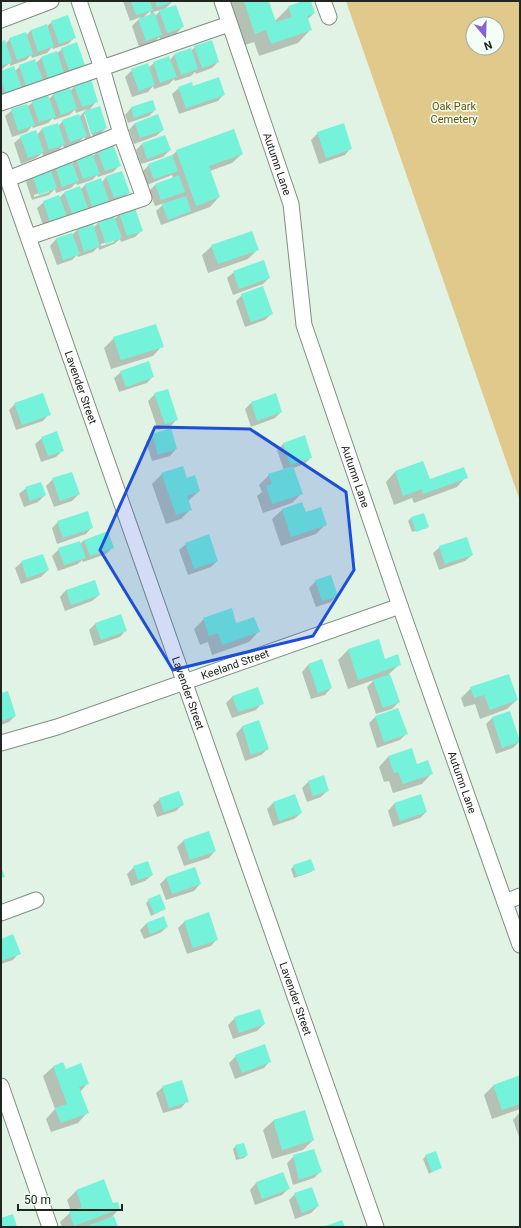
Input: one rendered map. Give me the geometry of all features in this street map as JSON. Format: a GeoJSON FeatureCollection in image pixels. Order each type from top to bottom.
{"type":"FeatureCollection","features":[{"type":"Feature","properties":{"kind":"street"},"geometry":{"type":"LineString","coordinates":[[1,20],[51,1]]}},
{"type":"Feature","properties":{"kind":"street"},"geometry":{"type":"LineString","coordinates":[[29,237],[144,198],[121,134],[102,68],[79,1]]}},
{"type":"Feature","properties":{"kind":"street","name":"Autumn Lane"},"geometry":{"type":"LineString","coordinates":[[222,1],[291,204],[304,325],[400,606],[520,945]]}},
{"type":"Feature","properties":{"kind":"street"},"geometry":{"type":"LineString","coordinates":[[323,1],[329,16]]}},
{"type":"Feature","properties":{"kind":"street"},"geometry":{"type":"LineString","coordinates":[[1,103],[229,24]]}},
{"type":"Feature","properties":{"kind":"street"},"geometry":{"type":"LineString","coordinates":[[8,179],[121,134]]}},
{"type":"Feature","properties":{"kind":"street","name":"Lavender Street"},"geometry":{"type":"LineString","coordinates":[[1,160],[376,1227]]}},
{"type":"Feature","properties":{"kind":"street","name":"Keeland Street"},"geometry":{"type":"LineString","coordinates":[[1,743],[57,728],[400,606]]}},
{"type":"Feature","properties":{"kind":"street"},"geometry":{"type":"LineString","coordinates":[[505,902],[520,896]]}},
{"type":"Feature","properties":{"kind":"street"},"geometry":{"type":"LineString","coordinates":[[1,913],[36,900]]}},
{"type":"Feature","properties":{"kind":"street"},"geometry":{"type":"LineString","coordinates":[[1,1086],[50,1227]]}},
{"type":"Feature","properties":{"kind":"highlighted area"},"geometry":{"type":"Polygon","coordinates":[[[155,427],[250,429],[346,492],[354,570],[313,636],[173,670],[100,550],[155,427]]]}},
{"type":"Feature","properties":{"kind":"green space","name":"Oak Park Cemetery"},"geometry":{"type":"Polygon","coordinates":[[[346,1],[520,1],[520,501],[346,1]]]}},
{"type":"Feature","properties":{"kind":"building"},"geometry":{"type":"Polygon","coordinates":[[[131,1],[150,1],[153,10],[136,15],[131,1]]]}},
{"type":"Feature","properties":{"kind":"building"},"geometry":{"type":"Polygon","coordinates":[[[155,1],[175,1],[157,7],[155,1]]]}},
{"type":"Feature","properties":{"kind":"building"},"geometry":{"type":"Polygon","coordinates":[[[244,1],[269,1],[276,22],[292,17],[288,6],[303,1],[311,1],[315,13],[307,16],[312,30],[271,44],[266,30],[255,34],[244,1]]]}},
{"type":"Feature","properties":{"kind":"building"},"geometry":{"type":"Polygon","coordinates":[[[176,5],[184,27],[167,33],[159,10],[176,5]]]}},
{"type":"Feature","properties":{"kind":"building"},"geometry":{"type":"Polygon","coordinates":[[[155,13],[162,35],[146,41],[138,19],[155,13]]]}},
{"type":"Feature","properties":{"kind":"building"},"geometry":{"type":"Polygon","coordinates":[[[68,15],[76,38],[59,44],[51,21],[68,15]]]}},
{"type":"Feature","properties":{"kind":"building"},"geometry":{"type":"Polygon","coordinates":[[[47,24],[54,46],[38,52],[31,30],[47,24]]]}},
{"type":"Feature","properties":{"kind":"building"},"geometry":{"type":"Polygon","coordinates":[[[26,32],[33,54],[17,60],[9,38],[26,32]]]}},
{"type":"Feature","properties":{"kind":"building"},"geometry":{"type":"Polygon","coordinates":[[[5,40],[12,62],[1,66],[1,42],[5,40]]]}},
{"type":"Feature","properties":{"kind":"building"},"geometry":{"type":"Polygon","coordinates":[[[212,40],[219,62],[202,68],[194,46],[212,40]]]}},
{"type":"Feature","properties":{"kind":"building"},"geometry":{"type":"Polygon","coordinates":[[[77,42],[85,65],[69,70],[61,48],[77,42]]]}},
{"type":"Feature","properties":{"kind":"building"},"geometry":{"type":"Polygon","coordinates":[[[191,48],[198,69],[181,75],[174,54],[191,48]]]}},
{"type":"Feature","properties":{"kind":"building"},"geometry":{"type":"Polygon","coordinates":[[[57,51],[64,73],[48,78],[41,57],[57,51]]]}},
{"type":"Feature","properties":{"kind":"building"},"geometry":{"type":"Polygon","coordinates":[[[169,56],[177,77],[160,83],[153,62],[169,56]]]}},
{"type":"Feature","properties":{"kind":"building"},"geometry":{"type":"Polygon","coordinates":[[[35,59],[43,80],[26,86],[19,65],[35,59]]]}},
{"type":"Feature","properties":{"kind":"building"},"geometry":{"type":"Polygon","coordinates":[[[148,63],[155,85],[139,91],[131,69],[148,63]]]}},
{"type":"Feature","properties":{"kind":"building"},"geometry":{"type":"Polygon","coordinates":[[[14,66],[22,88],[6,94],[1,80],[1,71],[14,66]]]}},
{"type":"Feature","properties":{"kind":"building"},"geometry":{"type":"Polygon","coordinates":[[[219,77],[225,95],[186,108],[178,87],[192,82],[193,86],[219,77]]]}},
{"type":"Feature","properties":{"kind":"building"},"geometry":{"type":"Polygon","coordinates":[[[91,79],[98,102],[82,107],[74,85],[91,79]]]}},
{"type":"Feature","properties":{"kind":"building"},"geometry":{"type":"Polygon","coordinates":[[[70,88],[77,109],[61,115],[53,93],[70,88]]]}},
{"type":"Feature","properties":{"kind":"building"},"geometry":{"type":"Polygon","coordinates":[[[48,95],[56,117],[39,122],[32,101],[48,95]]]}},
{"type":"Feature","properties":{"kind":"building"},"geometry":{"type":"Polygon","coordinates":[[[153,100],[156,110],[134,118],[131,107],[153,100]]]}},
{"type":"Feature","properties":{"kind":"building"},"geometry":{"type":"Polygon","coordinates":[[[27,104],[35,125],[18,131],[11,109],[27,104]]]}},
{"type":"Feature","properties":{"kind":"building"},"geometry":{"type":"Polygon","coordinates":[[[100,106],[107,128],[91,134],[84,111],[100,106]]]}},
{"type":"Feature","properties":{"kind":"building"},"geometry":{"type":"Polygon","coordinates":[[[79,114],[87,136],[70,142],[62,120],[79,114]]]}},
{"type":"Feature","properties":{"kind":"building"},"geometry":{"type":"Polygon","coordinates":[[[158,114],[164,130],[140,138],[135,123],[158,114]]]}},
{"type":"Feature","properties":{"kind":"building"},"geometry":{"type":"Polygon","coordinates":[[[58,123],[65,144],[49,150],[42,128],[58,123]]]}},
{"type":"Feature","properties":{"kind":"building"},"geometry":{"type":"Polygon","coordinates":[[[344,123],[352,149],[326,158],[317,132],[344,123]]]}},
{"type":"Feature","properties":{"kind":"building"},"geometry":{"type":"Polygon","coordinates":[[[234,129],[243,154],[209,166],[220,197],[196,206],[176,150],[234,129]]]}},
{"type":"Feature","properties":{"kind":"building"},"geometry":{"type":"Polygon","coordinates":[[[36,130],[44,152],[28,158],[20,136],[36,130]]]}},
{"type":"Feature","properties":{"kind":"building"},"geometry":{"type":"Polygon","coordinates":[[[165,135],[171,150],[147,159],[142,143],[165,135]]]}},
{"type":"Feature","properties":{"kind":"building"},"geometry":{"type":"Polygon","coordinates":[[[113,144],[121,166],[105,171],[97,150],[113,144]]]}},
{"type":"Feature","properties":{"kind":"building"},"geometry":{"type":"Polygon","coordinates":[[[92,153],[100,174],[83,179],[76,158],[92,153]]]}},
{"type":"Feature","properties":{"kind":"building"},"geometry":{"type":"Polygon","coordinates":[[[172,155],[178,171],[154,179],[148,164],[172,155]]]}},
{"type":"Feature","properties":{"kind":"building"},"geometry":{"type":"Polygon","coordinates":[[[71,160],[79,181],[62,187],[55,166],[71,160]]]}},
{"type":"Feature","properties":{"kind":"building"},"geometry":{"type":"Polygon","coordinates":[[[50,168],[57,188],[39,195],[32,174],[50,168]]]}},
{"type":"Feature","properties":{"kind":"building"},"geometry":{"type":"Polygon","coordinates":[[[122,171],[130,193],[114,198],[106,176],[122,171]]]}},
{"type":"Feature","properties":{"kind":"building"},"geometry":{"type":"Polygon","coordinates":[[[179,175],[185,192],[161,200],[155,184],[179,175]]]}},
{"type":"Feature","properties":{"kind":"building"},"geometry":{"type":"Polygon","coordinates":[[[101,178],[109,201],[92,207],[85,184],[101,178]]]}},
{"type":"Feature","properties":{"kind":"building"},"geometry":{"type":"Polygon","coordinates":[[[80,186],[88,208],[72,214],[64,192],[80,186]]]}},
{"type":"Feature","properties":{"kind":"building"},"geometry":{"type":"Polygon","coordinates":[[[59,195],[67,216],[50,222],[43,201],[59,195]]]}},
{"type":"Feature","properties":{"kind":"building"},"geometry":{"type":"Polygon","coordinates":[[[186,196],[191,211],[168,220],[162,204],[186,196]]]}},
{"type":"Feature","properties":{"kind":"building"},"geometry":{"type":"Polygon","coordinates":[[[135,208],[143,231],[127,236],[119,213],[135,208]]]}},
{"type":"Feature","properties":{"kind":"building"},"geometry":{"type":"Polygon","coordinates":[[[114,216],[122,238],[106,244],[98,222],[114,216]]]}},
{"type":"Feature","properties":{"kind":"building"},"geometry":{"type":"Polygon","coordinates":[[[93,224],[100,246],[84,252],[77,229],[93,224]]]}},
{"type":"Feature","properties":{"kind":"building"},"geometry":{"type":"Polygon","coordinates":[[[252,231],[259,250],[218,264],[211,245],[252,231]]]}},
{"type":"Feature","properties":{"kind":"building"},"geometry":{"type":"Polygon","coordinates":[[[72,233],[80,254],[63,260],[56,238],[72,233]]]}},
{"type":"Feature","properties":{"kind":"building"},"geometry":{"type":"Polygon","coordinates":[[[264,260],[270,278],[239,289],[233,271],[264,260]]]}},
{"type":"Feature","properties":{"kind":"building"},"geometry":{"type":"Polygon","coordinates":[[[263,286],[273,314],[251,322],[241,294],[263,286]]]}},
{"type":"Feature","properties":{"kind":"building"},"geometry":{"type":"Polygon","coordinates":[[[156,324],[164,347],[121,360],[113,337],[156,324]]]}},
{"type":"Feature","properties":{"kind":"building"},"geometry":{"type":"Polygon","coordinates":[[[149,361],[154,377],[126,387],[120,371],[149,361]]]}},
{"type":"Feature","properties":{"kind":"building"},"geometry":{"type":"Polygon","coordinates":[[[168,389],[178,420],[165,424],[154,393],[168,389]]]}},
{"type":"Feature","properties":{"kind":"building"},"geometry":{"type":"Polygon","coordinates":[[[43,393],[51,415],[22,425],[14,403],[43,393]]]}},
{"type":"Feature","properties":{"kind":"building"},"geometry":{"type":"Polygon","coordinates":[[[276,393],[282,412],[257,421],[251,402],[276,393]]]}},
{"type":"Feature","properties":{"kind":"building"},"geometry":{"type":"Polygon","coordinates":[[[171,428],[177,449],[158,455],[152,434],[171,428]]]}},
{"type":"Feature","properties":{"kind":"building"},"geometry":{"type":"Polygon","coordinates":[[[57,431],[64,451],[48,456],[41,437],[57,431]]]}},
{"type":"Feature","properties":{"kind":"building"},"geometry":{"type":"Polygon","coordinates":[[[305,435],[312,458],[290,465],[283,443],[305,435]]]}},
{"type":"Feature","properties":{"kind":"building"},"geometry":{"type":"Polygon","coordinates":[[[423,461],[430,479],[464,467],[468,478],[423,494],[422,489],[403,496],[395,471],[423,461]]]}},
{"type":"Feature","properties":{"kind":"building"},"geometry":{"type":"Polygon","coordinates":[[[183,466],[187,478],[195,475],[200,491],[187,496],[192,510],[176,515],[161,473],[183,466]]]}},
{"type":"Feature","properties":{"kind":"building"},"geometry":{"type":"Polygon","coordinates":[[[293,466],[303,494],[272,504],[266,486],[272,484],[268,474],[293,466]]]}},
{"type":"Feature","properties":{"kind":"building"},"geometry":{"type":"Polygon","coordinates":[[[72,472],[80,494],[60,501],[52,478],[72,472]]]}},
{"type":"Feature","properties":{"kind":"building"},"geometry":{"type":"Polygon","coordinates":[[[41,482],[46,495],[30,501],[25,487],[41,482]]]}},
{"type":"Feature","properties":{"kind":"building"},"geometry":{"type":"Polygon","coordinates":[[[302,502],[306,512],[321,507],[327,525],[291,537],[282,509],[302,502]]]}},
{"type":"Feature","properties":{"kind":"building"},"geometry":{"type":"Polygon","coordinates":[[[88,511],[93,528],[63,538],[57,521],[88,511]]]}},
{"type":"Feature","properties":{"kind":"building"},"geometry":{"type":"Polygon","coordinates":[[[424,513],[429,527],[416,532],[411,517],[424,513]]]}},
{"type":"Feature","properties":{"kind":"building"},"geometry":{"type":"Polygon","coordinates":[[[108,531],[114,548],[90,556],[84,540],[108,531]]]}},
{"type":"Feature","properties":{"kind":"building"},"geometry":{"type":"Polygon","coordinates":[[[209,534],[218,561],[194,569],[185,543],[209,534]]]}},
{"type":"Feature","properties":{"kind":"building"},"geometry":{"type":"Polygon","coordinates":[[[467,537],[473,555],[445,564],[439,546],[467,537]]]}},
{"type":"Feature","properties":{"kind":"building"},"geometry":{"type":"Polygon","coordinates":[[[80,541],[86,558],[64,565],[58,548],[80,541]]]}},
{"type":"Feature","properties":{"kind":"building"},"geometry":{"type":"Polygon","coordinates":[[[43,554],[49,570],[27,578],[21,561],[43,554]]]}},
{"type":"Feature","properties":{"kind":"building"},"geometry":{"type":"Polygon","coordinates":[[[331,575],[338,596],[322,601],[315,580],[331,575]]]}},
{"type":"Feature","properties":{"kind":"building"},"geometry":{"type":"Polygon","coordinates":[[[95,580],[100,595],[71,605],[66,590],[95,580]]]}},
{"type":"Feature","properties":{"kind":"building"},"geometry":{"type":"Polygon","coordinates":[[[232,608],[236,623],[254,617],[260,632],[222,645],[218,633],[209,636],[203,618],[232,608]]]}},
{"type":"Feature","properties":{"kind":"building"},"geometry":{"type":"Polygon","coordinates":[[[121,614],[127,631],[101,640],[95,623],[121,614]]]}},
{"type":"Feature","properties":{"kind":"building"},"geometry":{"type":"Polygon","coordinates":[[[379,639],[385,659],[398,654],[401,665],[358,680],[348,649],[379,639]]]}},
{"type":"Feature","properties":{"kind":"building"},"geometry":{"type":"Polygon","coordinates":[[[322,659],[332,688],[318,693],[308,664],[322,659]]]}},
{"type":"Feature","properties":{"kind":"building"},"geometry":{"type":"Polygon","coordinates":[[[390,674],[400,702],[383,708],[373,680],[390,674]]]}},
{"type":"Feature","properties":{"kind":"building"},"geometry":{"type":"Polygon","coordinates":[[[509,674],[518,700],[490,710],[484,695],[474,698],[470,687],[509,674]]]}},
{"type":"Feature","properties":{"kind":"building"},"geometry":{"type":"Polygon","coordinates":[[[258,687],[264,704],[238,712],[232,696],[258,687]]]}},
{"type":"Feature","properties":{"kind":"building"},"geometry":{"type":"Polygon","coordinates":[[[8,691],[16,716],[1,721],[1,693],[8,691]]]}},
{"type":"Feature","properties":{"kind":"building"},"geometry":{"type":"Polygon","coordinates":[[[398,708],[408,734],[384,742],[375,716],[398,708]]]}},
{"type":"Feature","properties":{"kind":"building"},"geometry":{"type":"Polygon","coordinates":[[[510,711],[520,742],[502,748],[492,717],[510,711]]]}},
{"type":"Feature","properties":{"kind":"building"},"geometry":{"type":"Polygon","coordinates":[[[259,720],[269,749],[251,755],[242,726],[259,720]]]}},
{"type":"Feature","properties":{"kind":"building"},"geometry":{"type":"Polygon","coordinates":[[[412,748],[417,764],[428,760],[433,774],[403,784],[398,772],[394,773],[388,756],[412,748]]]}},
{"type":"Feature","properties":{"kind":"building"},"geometry":{"type":"Polygon","coordinates":[[[324,775],[329,791],[313,796],[308,781],[324,775]]]}},
{"type":"Feature","properties":{"kind":"building"},"geometry":{"type":"Polygon","coordinates":[[[179,791],[184,805],[164,812],[159,798],[179,791]]]}},
{"type":"Feature","properties":{"kind":"building"},"geometry":{"type":"Polygon","coordinates":[[[295,794],[302,813],[279,821],[273,802],[295,794]]]}},
{"type":"Feature","properties":{"kind":"building"},"geometry":{"type":"Polygon","coordinates":[[[421,794],[427,812],[400,821],[394,803],[421,794]]]}},
{"type":"Feature","properties":{"kind":"building"},"geometry":{"type":"Polygon","coordinates":[[[209,831],[216,851],[190,860],[183,840],[209,831]]]}},
{"type":"Feature","properties":{"kind":"building"},"geometry":{"type":"Polygon","coordinates":[[[311,859],[315,870],[297,876],[293,865],[311,859]]]}},
{"type":"Feature","properties":{"kind":"building"},"geometry":{"type":"Polygon","coordinates":[[[148,861],[153,875],[138,880],[133,866],[148,861]]]}},
{"type":"Feature","properties":{"kind":"building"},"geometry":{"type":"Polygon","coordinates":[[[1,867],[5,877],[1,878],[1,867]]]}},
{"type":"Feature","properties":{"kind":"building"},"geometry":{"type":"Polygon","coordinates":[[[195,867],[201,884],[172,894],[166,877],[195,867]]]}},
{"type":"Feature","properties":{"kind":"building"},"geometry":{"type":"Polygon","coordinates":[[[160,894],[166,909],[154,914],[148,899],[160,894]]]}},
{"type":"Feature","properties":{"kind":"building"},"geometry":{"type":"Polygon","coordinates":[[[209,912],[218,940],[193,948],[184,921],[209,912]]]}},
{"type":"Feature","properties":{"kind":"building"},"geometry":{"type":"Polygon","coordinates":[[[164,916],[168,927],[150,934],[146,923],[164,916]]]}},
{"type":"Feature","properties":{"kind":"building"},"geometry":{"type":"Polygon","coordinates":[[[13,934],[21,954],[1,961],[1,939],[13,934]]]}},
{"type":"Feature","properties":{"kind":"building"},"geometry":{"type":"Polygon","coordinates":[[[260,1009],[265,1024],[239,1033],[234,1017],[260,1009]]]}},
{"type":"Feature","properties":{"kind":"building"},"geometry":{"type":"Polygon","coordinates":[[[265,1044],[271,1062],[242,1073],[235,1055],[265,1044]]]}},
{"type":"Feature","properties":{"kind":"building"},"geometry":{"type":"Polygon","coordinates":[[[63,1062],[66,1069],[81,1063],[89,1084],[79,1087],[89,1113],[61,1123],[55,1108],[67,1104],[53,1066],[63,1062]]]}},
{"type":"Feature","properties":{"kind":"building"},"geometry":{"type":"Polygon","coordinates":[[[520,1075],[520,1104],[502,1110],[493,1085],[520,1075]]]}},
{"type":"Feature","properties":{"kind":"building"},"geometry":{"type":"Polygon","coordinates":[[[182,1080],[189,1102],[169,1108],[162,1086],[182,1080]]]}},
{"type":"Feature","properties":{"kind":"building"},"geometry":{"type":"Polygon","coordinates":[[[305,1110],[314,1140],[282,1150],[273,1120],[305,1110]]]}},
{"type":"Feature","properties":{"kind":"building"},"geometry":{"type":"Polygon","coordinates":[[[244,1143],[248,1155],[239,1158],[235,1145],[244,1143]]]}},
{"type":"Feature","properties":{"kind":"building"},"geometry":{"type":"Polygon","coordinates":[[[314,1149],[322,1172],[299,1180],[293,1155],[314,1149]]]}},
{"type":"Feature","properties":{"kind":"building"},"geometry":{"type":"Polygon","coordinates":[[[436,1151],[442,1168],[432,1172],[425,1155],[436,1151]]]}},
{"type":"Feature","properties":{"kind":"building"},"geometry":{"type":"Polygon","coordinates":[[[283,1172],[290,1189],[262,1199],[256,1182],[283,1172]]]}},
{"type":"Feature","properties":{"kind":"building"},"geometry":{"type":"Polygon","coordinates":[[[104,1179],[113,1203],[118,1202],[120,1209],[74,1226],[69,1212],[82,1207],[76,1190],[104,1179]]]}},
{"type":"Feature","properties":{"kind":"building"},"geometry":{"type":"Polygon","coordinates":[[[312,1187],[319,1206],[302,1213],[294,1193],[312,1187]]]}},
{"type":"Feature","properties":{"kind":"building"},"geometry":{"type":"Polygon","coordinates":[[[13,1214],[17,1227],[1,1227],[1,1218],[13,1214]]]}},
{"type":"Feature","properties":{"kind":"building"},"geometry":{"type":"Polygon","coordinates":[[[114,1216],[118,1227],[87,1226],[114,1216]]]}},
{"type":"Feature","properties":{"kind":"building"},"geometry":{"type":"Polygon","coordinates":[[[342,1220],[345,1227],[323,1227],[342,1220]]]}}]}
